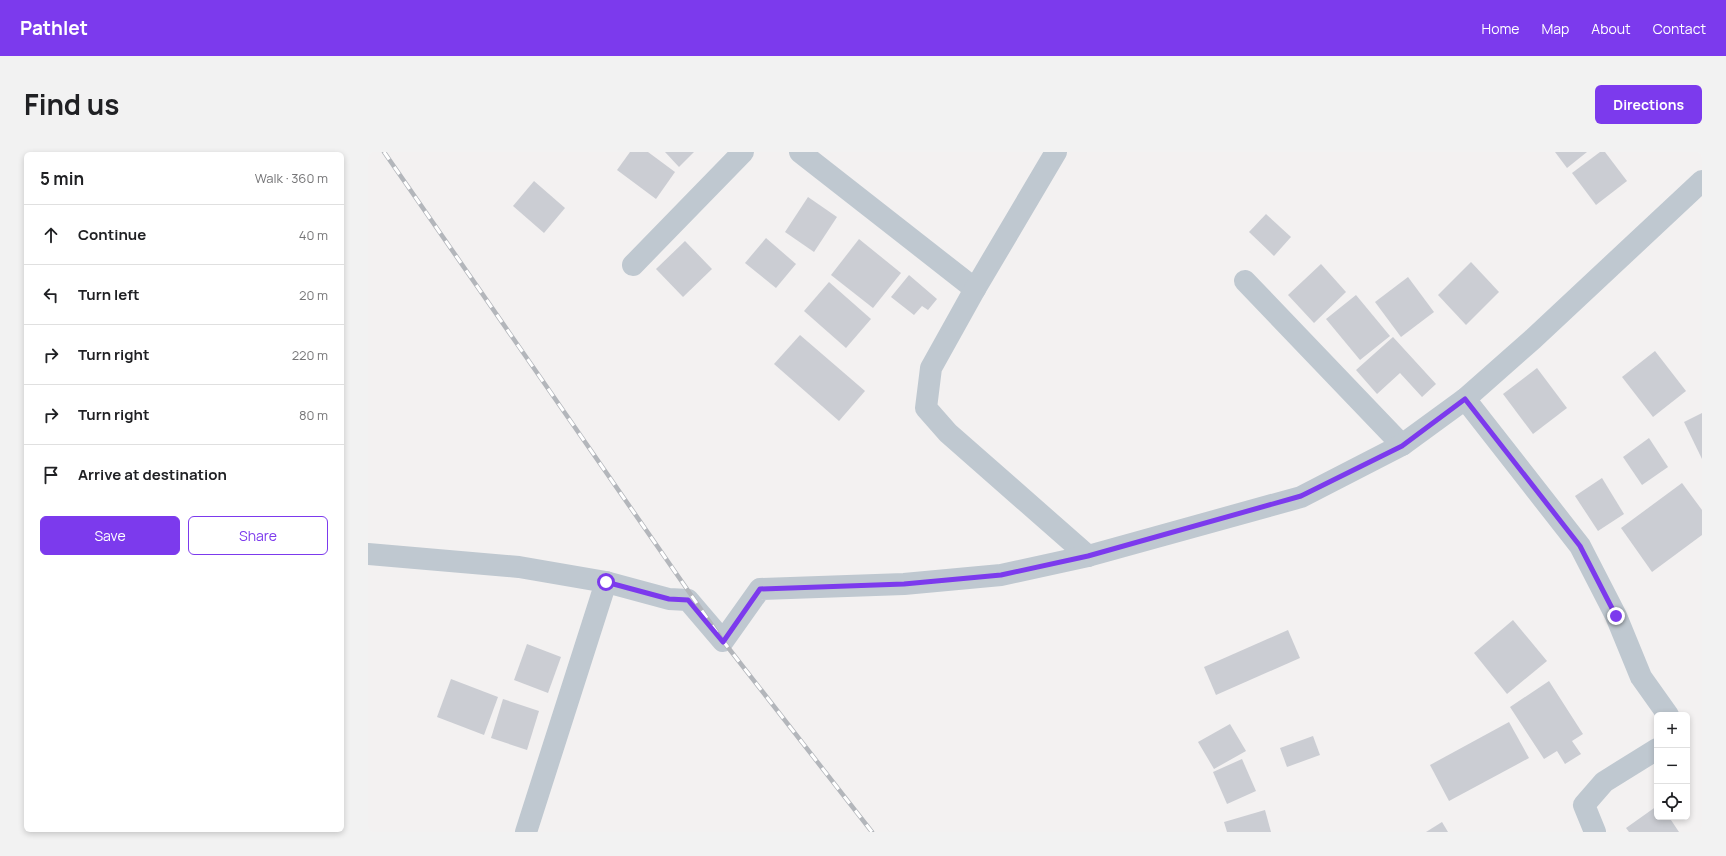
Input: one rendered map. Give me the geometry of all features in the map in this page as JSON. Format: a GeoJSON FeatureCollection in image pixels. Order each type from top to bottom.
{"type":"FeatureCollection","features":[{"type":"Feature","properties":{"kind":"street"},"geometry":{"type":"LineString","coordinates":[[634,265],[743,152]]}},
{"type":"Feature","properties":{"kind":"street"},"geometry":{"type":"LineString","coordinates":[[800,152],[975,289]]}},
{"type":"Feature","properties":{"kind":"street"},"geometry":{"type":"LineString","coordinates":[[1056,152],[975,289],[931,368],[926,408],[948,432],[1088,556]]}},
{"type":"Feature","properties":{"kind":"street"},"geometry":{"type":"LineString","coordinates":[[368,554],[519,567],[606,582],[669,599],[688,600],[723,642],[760,589],[904,584],[1001,575],[1088,556],[1301,496],[1402,446],[1465,399],[1533,339],[1702,181]]}},
{"type":"Feature","properties":{"kind":"street"},"geometry":{"type":"LineString","coordinates":[[1245,280],[1402,446]]}},
{"type":"Feature","properties":{"kind":"street"},"geometry":{"type":"LineString","coordinates":[[1465,399],[1580,546],[1616,616],[1642,677],[1666,712]]}},
{"type":"Feature","properties":{"kind":"street"},"geometry":{"type":"LineString","coordinates":[[526,832],[606,582]]}},
{"type":"Feature","properties":{"kind":"street"},"geometry":{"type":"LineString","coordinates":[[1595,832],[1584,805],[1604,782],[1654,751]]}},
{"type":"Feature","properties":{"kind":"building"},"geometry":{"type":"Polygon","coordinates":[[[630,152],[648,152],[675,172],[656,199],[617,170],[630,152]]]}},
{"type":"Feature","properties":{"kind":"building"},"geometry":{"type":"Polygon","coordinates":[[[665,152],[694,152],[679,167],[665,152]]]}},
{"type":"Feature","properties":{"kind":"building"},"geometry":{"type":"Polygon","coordinates":[[[1555,152],[1587,152],[1567,168],[1555,152]]]}},
{"type":"Feature","properties":{"kind":"building"},"geometry":{"type":"Polygon","coordinates":[[[1600,152],[1605,152],[1627,181],[1596,205],[1572,173],[1600,152]]]}},
{"type":"Feature","properties":{"kind":"building"},"geometry":{"type":"Polygon","coordinates":[[[534,181],[565,208],[544,233],[513,206],[534,181]]]}},
{"type":"Feature","properties":{"kind":"building"},"geometry":{"type":"Polygon","coordinates":[[[808,197],[837,217],[814,252],[785,232],[808,197]]]}},
{"type":"Feature","properties":{"kind":"building"},"geometry":{"type":"Polygon","coordinates":[[[1266,214],[1291,237],[1274,256],[1249,232],[1266,214]]]}},
{"type":"Feature","properties":{"kind":"building"},"geometry":{"type":"Polygon","coordinates":[[[766,238],[796,264],[776,288],[745,263],[766,238]]]}},
{"type":"Feature","properties":{"kind":"building"},"geometry":{"type":"Polygon","coordinates":[[[859,239],[901,273],[873,308],[831,275],[859,239]]]}},
{"type":"Feature","properties":{"kind":"building"},"geometry":{"type":"Polygon","coordinates":[[[685,241],[712,269],[683,297],[656,269],[685,241]]]}},
{"type":"Feature","properties":{"kind":"building"},"geometry":{"type":"Polygon","coordinates":[[[1471,262],[1499,292],[1466,325],[1438,295],[1471,262]]]}},
{"type":"Feature","properties":{"kind":"building"},"geometry":{"type":"Polygon","coordinates":[[[1321,264],[1346,292],[1314,323],[1288,295],[1321,264]]]}},
{"type":"Feature","properties":{"kind":"building"},"geometry":{"type":"Polygon","coordinates":[[[909,275],[937,299],[928,310],[922,306],[914,315],[891,297],[909,275]]]}},
{"type":"Feature","properties":{"kind":"building"},"geometry":{"type":"Polygon","coordinates":[[[1408,277],[1434,312],[1401,337],[1375,302],[1408,277]]]}},
{"type":"Feature","properties":{"kind":"building"},"geometry":{"type":"Polygon","coordinates":[[[829,282],[871,319],[846,348],[804,311],[829,282]]]}},
{"type":"Feature","properties":{"kind":"building"},"geometry":{"type":"Polygon","coordinates":[[[1356,295],[1390,336],[1360,360],[1326,319],[1356,295]]]}},
{"type":"Feature","properties":{"kind":"building"},"geometry":{"type":"Polygon","coordinates":[[[800,335],[865,391],[839,421],[774,364],[800,335]]]}},
{"type":"Feature","properties":{"kind":"building"},"geometry":{"type":"Polygon","coordinates":[[[1393,337],[1436,384],[1422,397],[1400,373],[1377,394],[1356,370],[1393,337]]]}},
{"type":"Feature","properties":{"kind":"building"},"geometry":{"type":"Polygon","coordinates":[[[1655,351],[1686,391],[1653,417],[1622,377],[1655,351]]]}},
{"type":"Feature","properties":{"kind":"building"},"geometry":{"type":"Polygon","coordinates":[[[1537,368],[1567,408],[1533,434],[1503,394],[1537,368]]]}},
{"type":"Feature","properties":{"kind":"building"},"geometry":{"type":"Polygon","coordinates":[[[1702,413],[1702,459],[1684,422],[1702,413]]]}},
{"type":"Feature","properties":{"kind":"building"},"geometry":{"type":"Polygon","coordinates":[[[1649,438],[1668,467],[1642,485],[1623,457],[1649,438]]]}},
{"type":"Feature","properties":{"kind":"building"},"geometry":{"type":"Polygon","coordinates":[[[1602,478],[1624,514],[1598,531],[1575,496],[1602,478]]]}},
{"type":"Feature","properties":{"kind":"building"},"geometry":{"type":"Polygon","coordinates":[[[1682,483],[1702,510],[1702,535],[1652,572],[1621,528],[1682,483]]]}},
{"type":"Feature","properties":{"kind":"building"},"geometry":{"type":"Polygon","coordinates":[[[1513,620],[1547,661],[1507,694],[1474,653],[1513,620]]]}},
{"type":"Feature","properties":{"kind":"building"},"geometry":{"type":"Polygon","coordinates":[[[1288,630],[1300,658],[1216,695],[1204,667],[1288,630]]]}},
{"type":"Feature","properties":{"kind":"building"},"geometry":{"type":"Polygon","coordinates":[[[527,644],[561,657],[548,693],[514,680],[527,644]]]}},
{"type":"Feature","properties":{"kind":"building"},"geometry":{"type":"Polygon","coordinates":[[[451,679],[498,697],[484,735],[437,717],[451,679]]]}},
{"type":"Feature","properties":{"kind":"building"},"geometry":{"type":"Polygon","coordinates":[[[1549,681],[1583,734],[1572,741],[1581,754],[1565,764],[1557,751],[1544,759],[1510,707],[1549,681]]]}},
{"type":"Feature","properties":{"kind":"building"},"geometry":{"type":"Polygon","coordinates":[[[503,699],[539,711],[527,750],[491,738],[503,699]]]}},
{"type":"Feature","properties":{"kind":"building"},"geometry":{"type":"Polygon","coordinates":[[[1509,722],[1529,758],[1449,801],[1430,765],[1509,722]]]}},
{"type":"Feature","properties":{"kind":"building"},"geometry":{"type":"Polygon","coordinates":[[[1230,724],[1246,751],[1214,769],[1198,742],[1230,724]]]}},
{"type":"Feature","properties":{"kind":"building"},"geometry":{"type":"Polygon","coordinates":[[[1313,736],[1320,755],[1287,767],[1280,748],[1313,736]]]}},
{"type":"Feature","properties":{"kind":"building"},"geometry":{"type":"Polygon","coordinates":[[[1242,759],[1256,791],[1227,804],[1213,772],[1242,759]]]}},
{"type":"Feature","properties":{"kind":"building"},"geometry":{"type":"Polygon","coordinates":[[[1654,808],[1654,820],[1671,820],[1679,832],[1629,832],[1626,828],[1654,808]]]}},
{"type":"Feature","properties":{"kind":"building"},"geometry":{"type":"Polygon","coordinates":[[[1265,810],[1271,832],[1227,832],[1224,822],[1265,810]]]}},
{"type":"Feature","properties":{"kind":"building"},"geometry":{"type":"Polygon","coordinates":[[[1442,822],[1448,832],[1426,832],[1442,822]]]}},
{"type":"Feature","properties":{"kind":"railway"},"geometry":{"type":"LineString","coordinates":[[384,152],[723,641],[872,832]]}},
{"type":"Feature","properties":{"kind":"route"},"geometry":{"type":"LineString","coordinates":[[606,582],[669,599],[688,600],[723,642],[760,589],[904,584],[1001,575],[1054,565],[1301,496],[1402,446],[1465,399],[1580,546],[1616,616]]}}]}
